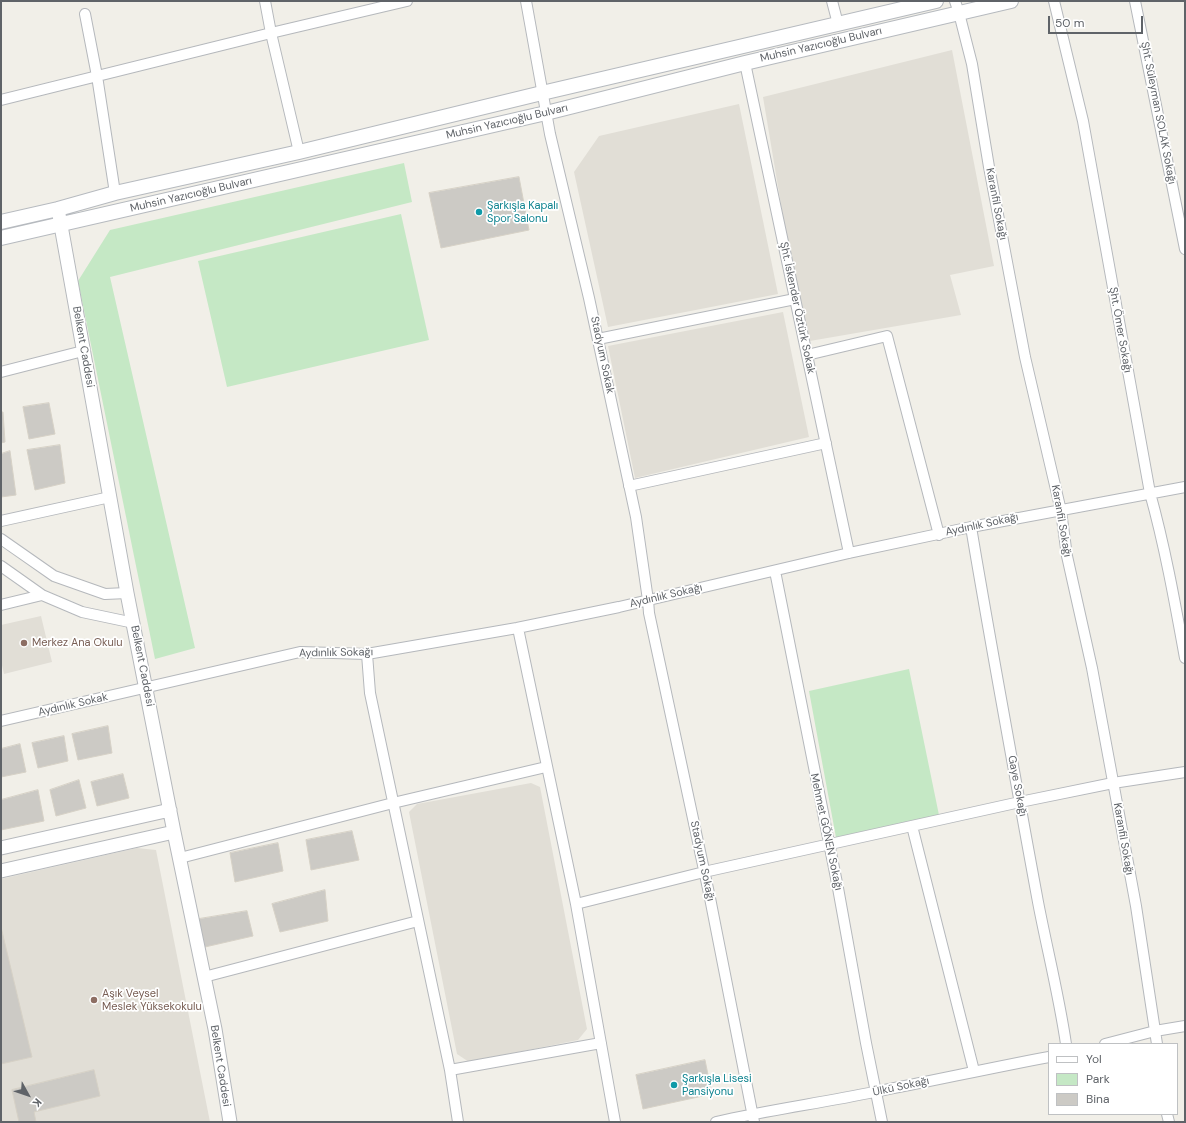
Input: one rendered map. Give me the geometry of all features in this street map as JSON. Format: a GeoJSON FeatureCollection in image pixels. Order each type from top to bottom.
{"type":"FeatureCollection","features":[{"type":"Feature","properties":{"kind":"main road","name":"Muhsin Yazıcıoğlu Bulvarı"},"geometry":{"type":"LineString","coordinates":[[1,222],[58,209],[115,193],[299,152],[542,93],[936,1]]}},
{"type":"Feature","properties":{"kind":"main road","name":"Muhsin Yazıcıoğlu Bulvarı"},"geometry":{"type":"LineString","coordinates":[[1,238],[546,113],[745,63],[957,7],[1011,1]]}},
{"type":"Feature","properties":{"kind":"street"},"geometry":{"type":"LineString","coordinates":[[265,1],[299,152]]}},
{"type":"Feature","properties":{"kind":"street","name":"Stadyum Sokak"},"geometry":{"type":"LineString","coordinates":[[526,1],[546,113],[630,486],[648,600]]}},
{"type":"Feature","properties":{"kind":"street"},"geometry":{"type":"LineString","coordinates":[[832,1],[838,24]]}},
{"type":"Feature","properties":{"kind":"street","name":"Şht. Ömer Sokağı"},"geometry":{"type":"LineString","coordinates":[[1054,1],[1083,121],[1150,493],[1175,604],[1185,658]]}},
{"type":"Feature","properties":{"kind":"street","name":"Şht. Süleyman SOLAK Sokağı"},"geometry":{"type":"LineString","coordinates":[[1135,1],[1185,249]]}},
{"type":"Feature","properties":{"kind":"street"},"geometry":{"type":"LineString","coordinates":[[1,100],[402,2]]}},
{"type":"Feature","properties":{"kind":"street","name":"Karanfil Sokağı"},"geometry":{"type":"LineString","coordinates":[[957,7],[972,64],[989,167],[1025,357],[1061,510],[1067,556],[1092,668],[1136,906],[1157,1043]]}},
{"type":"Feature","properties":{"kind":"street"},"geometry":{"type":"LineString","coordinates":[[85,14],[97,76],[115,193]]}},
{"type":"Feature","properties":{"kind":"street","name":"Şht. İskender Öztürk Sokak"},"geometry":{"type":"LineString","coordinates":[[745,63],[849,553]]}},
{"type":"Feature","properties":{"kind":"street","name":"Belkent Caddesi"},"geometry":{"type":"LineString","coordinates":[[58,209],[146,688],[215,1029],[230,1122]]}},
{"type":"Feature","properties":{"kind":"street"},"geometry":{"type":"LineString","coordinates":[[598,339],[795,299]]}},
{"type":"Feature","properties":{"kind":"street"},"geometry":{"type":"LineString","coordinates":[[807,355],[887,336],[939,535]]}},
{"type":"Feature","properties":{"kind":"street"},"geometry":{"type":"LineString","coordinates":[[1,372],[83,351]]}},
{"type":"Feature","properties":{"kind":"street"},"geometry":{"type":"LineString","coordinates":[[630,486],[826,443]]}},
{"type":"Feature","properties":{"kind":"street","name":"Aydınlık Sokağı"},"geometry":{"type":"LineString","coordinates":[[146,688],[300,652],[367,654],[517,628],[971,527],[1185,487]]}},
{"type":"Feature","properties":{"kind":"street"},"geometry":{"type":"LineString","coordinates":[[1,521],[110,497]]}},
{"type":"Feature","properties":{"kind":"street","name":"Gaye Sokağı"},"geometry":{"type":"LineString","coordinates":[[971,527],[1003,712],[1066,1043]]}},
{"type":"Feature","properties":{"kind":"street"},"geometry":{"type":"LineString","coordinates":[[1,539],[54,576],[105,594],[128,593]]}},
{"type":"Feature","properties":{"kind":"street"},"geometry":{"type":"LineString","coordinates":[[1,566],[42,595],[82,612],[134,623]]}},
{"type":"Feature","properties":{"kind":"street","name":"Mehmet GÖNEN Sokağı"},"geometry":{"type":"LineString","coordinates":[[775,571],[828,844],[838,888],[875,1092],[882,1122]]}},
{"type":"Feature","properties":{"kind":"street"},"geometry":{"type":"LineString","coordinates":[[1,605],[42,595]]}},
{"type":"Feature","properties":{"kind":"street","name":"Stadyum Sokağı"},"geometry":{"type":"LineString","coordinates":[[648,600],[649,613],[704,872],[753,1118]]}},
{"type":"Feature","properties":{"kind":"street"},"geometry":{"type":"LineString","coordinates":[[517,628],[576,904],[615,1122]]}},
{"type":"Feature","properties":{"kind":"street"},"geometry":{"type":"LineString","coordinates":[[367,654],[370,693],[450,1070],[458,1122]]}},
{"type":"Feature","properties":{"kind":"street","name":"Aydınlık Sokak"},"geometry":{"type":"LineString","coordinates":[[1,721],[146,688]]}},
{"type":"Feature","properties":{"kind":"street"},"geometry":{"type":"LineString","coordinates":[[180,858],[393,803],[546,767]]}},
{"type":"Feature","properties":{"kind":"street"},"geometry":{"type":"LineString","coordinates":[[576,904],[704,872],[1020,802],[1113,782],[1185,772]]}},
{"type":"Feature","properties":{"kind":"street"},"geometry":{"type":"LineString","coordinates":[[1,848],[170,810]]}},
{"type":"Feature","properties":{"kind":"street"},"geometry":{"type":"LineString","coordinates":[[912,826],[974,1071]]}},
{"type":"Feature","properties":{"kind":"street"},"geometry":{"type":"LineString","coordinates":[[1,871],[174,832]]}},
{"type":"Feature","properties":{"kind":"street"},"geometry":{"type":"LineString","coordinates":[[204,977],[418,921]]}},
{"type":"Feature","properties":{"kind":"street"},"geometry":{"type":"LineString","coordinates":[[1109,1043],[1155,1030],[1185,1026]]}},
{"type":"Feature","properties":{"kind":"street"},"geometry":{"type":"LineString","coordinates":[[450,1070],[601,1043]]}},
{"type":"Feature","properties":{"kind":"street","name":"Ülkü Sokağı"},"geometry":{"type":"LineString","coordinates":[[716,1122],[753,1118],[777,1111],[1048,1057]]}},
{"type":"Feature","properties":{"kind":"shaded area"},"geometry":{"type":"Polygon","coordinates":[[[952,50],[994,266],[950,275],[961,315],[804,342],[763,97],[952,50]]]}},
{"type":"Feature","properties":{"kind":"shaded area"},"geometry":{"type":"Polygon","coordinates":[[[739,104],[778,294],[608,327],[574,172],[599,136],[739,104]]]}},
{"type":"Feature","properties":{"kind":"shaded area"},"geometry":{"type":"Polygon","coordinates":[[[783,312],[809,437],[635,478],[608,346],[783,312]]]}},
{"type":"Feature","properties":{"kind":"shaded area","name":"Merkez Ana Okulu"},"geometry":{"type":"Polygon","coordinates":[[[41,616],[52,662],[4,674],[1,661],[1,625],[41,616]]]}},
{"type":"Feature","properties":{"kind":"shaded area"},"geometry":{"type":"Polygon","coordinates":[[[531,783],[540,787],[587,1029],[578,1040],[469,1062],[457,1054],[409,812],[417,804],[531,783]]]}},
{"type":"Feature","properties":{"kind":"shaded area","name":"Aşık Veysel Meslek Yüksekokulu"},"geometry":{"type":"Polygon","coordinates":[[[137,848],[156,850],[210,1122],[1,1122],[1,879],[137,848]]]}},
{"type":"Feature","properties":{"kind":"green space"},"geometry":{"type":"Polygon","coordinates":[[[404,163],[412,202],[110,277],[195,648],[155,659],[78,281],[110,230],[404,163]]]}},
{"type":"Feature","properties":{"kind":"green space"},"geometry":{"type":"Polygon","coordinates":[[[401,214],[429,340],[227,387],[198,261],[401,214]]]}},
{"type":"Feature","properties":{"kind":"green space"},"geometry":{"type":"Polygon","coordinates":[[[909,669],[940,820],[837,843],[809,691],[909,669]]]}},
{"type":"Feature","properties":{"kind":"building","name":"Şarkışla Kapalı Spor Salonu"},"geometry":{"type":"Polygon","coordinates":[[[519,177],[529,230],[441,248],[429,193],[519,177]]]}},
{"type":"Feature","properties":{"kind":"building"},"geometry":{"type":"Polygon","coordinates":[[[49,403],[55,434],[29,439],[23,407],[49,403]]]}},
{"type":"Feature","properties":{"kind":"building"},"geometry":{"type":"Polygon","coordinates":[[[1,412],[3,412],[5,442],[1,443],[1,412]]]}},
{"type":"Feature","properties":{"kind":"building"},"geometry":{"type":"Polygon","coordinates":[[[60,445],[65,483],[35,490],[27,450],[60,445]]]}},
{"type":"Feature","properties":{"kind":"building"},"geometry":{"type":"Polygon","coordinates":[[[10,451],[16,495],[1,497],[1,454],[10,451]]]}},
{"type":"Feature","properties":{"kind":"building"},"geometry":{"type":"Polygon","coordinates":[[[108,726],[112,753],[78,760],[72,734],[108,726]]]}},
{"type":"Feature","properties":{"kind":"building"},"geometry":{"type":"Polygon","coordinates":[[[64,736],[68,761],[38,768],[32,743],[64,736]]]}},
{"type":"Feature","properties":{"kind":"building"},"geometry":{"type":"Polygon","coordinates":[[[20,744],[26,772],[1,777],[1,749],[20,744]]]}},
{"type":"Feature","properties":{"kind":"building"},"geometry":{"type":"Polygon","coordinates":[[[123,774],[129,798],[97,806],[91,782],[123,774]]]}},
{"type":"Feature","properties":{"kind":"building"},"geometry":{"type":"Polygon","coordinates":[[[79,780],[86,808],[56,816],[50,790],[79,780]]]}},
{"type":"Feature","properties":{"kind":"building"},"geometry":{"type":"Polygon","coordinates":[[[38,790],[44,821],[1,830],[1,800],[38,790]]]}},
{"type":"Feature","properties":{"kind":"building"},"geometry":{"type":"Polygon","coordinates":[[[352,831],[359,860],[311,870],[306,840],[352,831]]]}},
{"type":"Feature","properties":{"kind":"building"},"geometry":{"type":"Polygon","coordinates":[[[278,843],[283,871],[235,882],[230,853],[278,843]]]}},
{"type":"Feature","properties":{"kind":"building"},"geometry":{"type":"Polygon","coordinates":[[[325,890],[328,921],[280,932],[272,904],[325,890]]]}},
{"type":"Feature","properties":{"kind":"building"},"geometry":{"type":"Polygon","coordinates":[[[247,911],[253,936],[205,947],[199,919],[247,911]]]}},
{"type":"Feature","properties":{"kind":"building"},"geometry":{"type":"Polygon","coordinates":[[[1,927],[32,1057],[1,1064],[1,927]]]}},
{"type":"Feature","properties":{"kind":"building","name":"Şarkışla Lisesi Pansiyonu"},"geometry":{"type":"Polygon","coordinates":[[[705,1060],[712,1094],[643,1109],[636,1075],[705,1060]]]}},
{"type":"Feature","properties":{"kind":"building"},"geometry":{"type":"Polygon","coordinates":[[[94,1070],[100,1096],[34,1112],[36,1122],[19,1122],[12,1090],[94,1070]]]}},
{"type":"Feature","properties":{"kind":"place","name":"Şarkışla Kapalı Spor Salonu"},"geometry":{"type":"Point","coordinates":[479,212]}},
{"type":"Feature","properties":{"kind":"place","name":"Merkez Ana Okulu"},"geometry":{"type":"Point","coordinates":[24,643]}},
{"type":"Feature","properties":{"kind":"place","name":"Aşık Veysel Meslek Yüksekokulu"},"geometry":{"type":"Point","coordinates":[94,1000]}},
{"type":"Feature","properties":{"kind":"place","name":"Şarkışla Lisesi Pansiyonu"},"geometry":{"type":"Point","coordinates":[674,1085]}}]}
